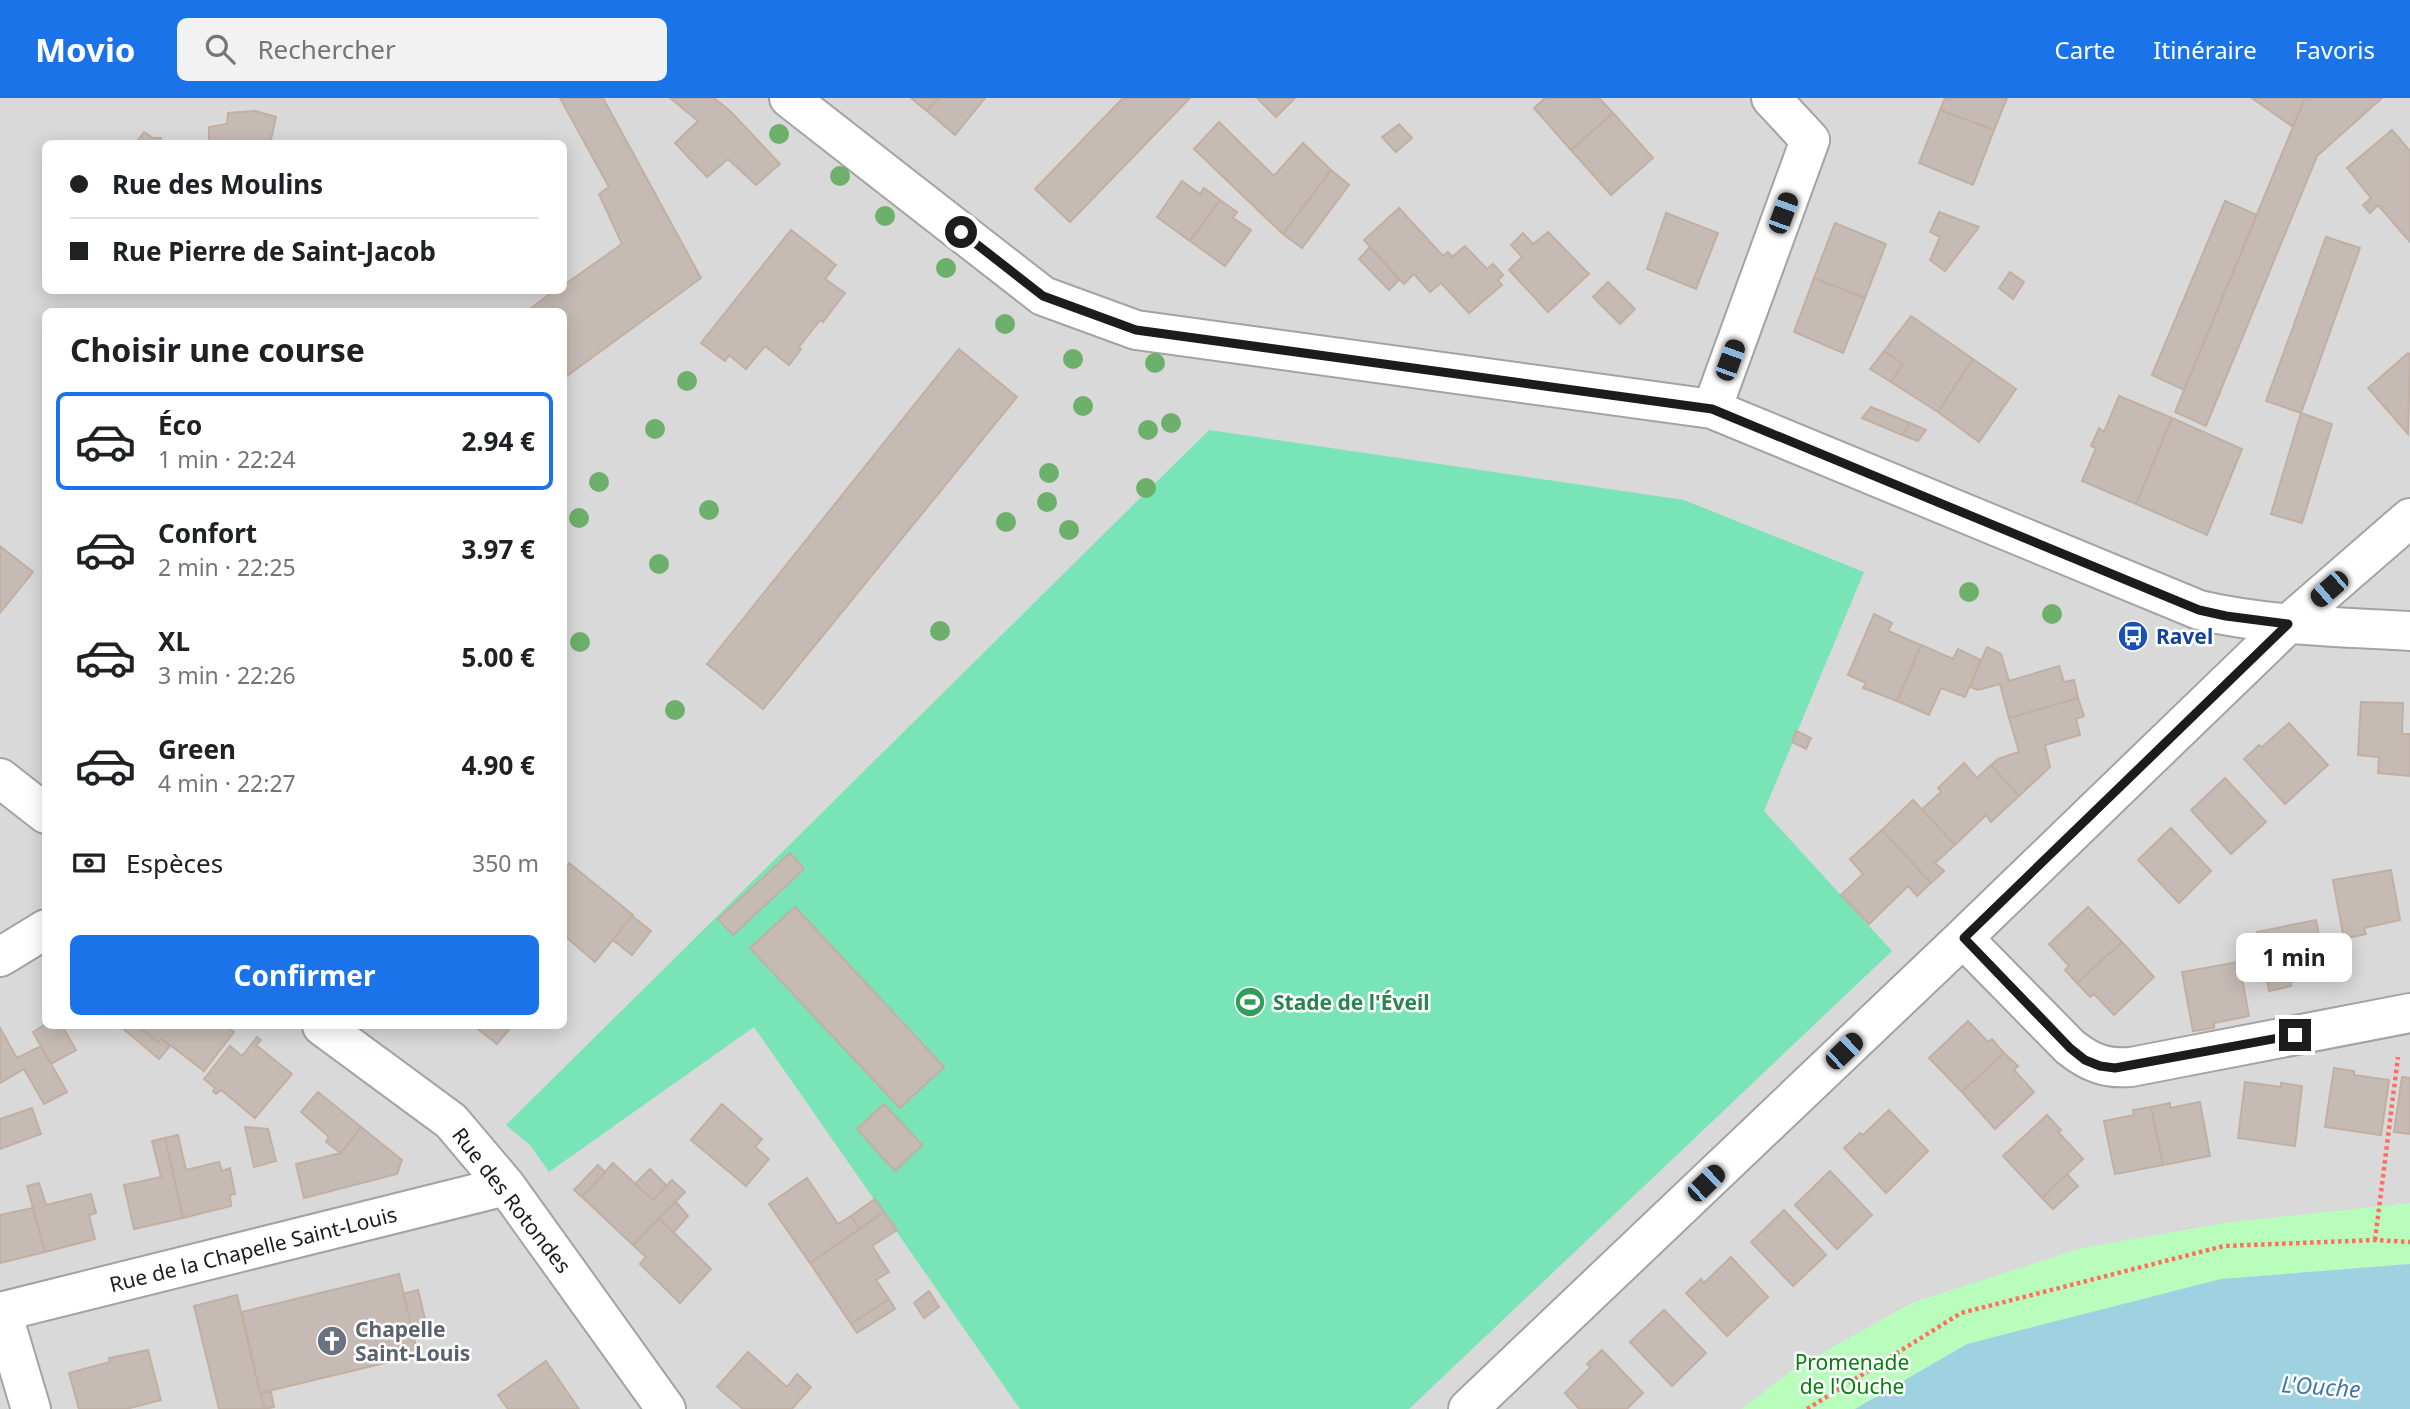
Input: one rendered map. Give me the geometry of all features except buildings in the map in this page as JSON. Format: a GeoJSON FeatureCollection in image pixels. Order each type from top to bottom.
{"type":"FeatureCollection","features":[{"type":"Feature","properties":{"kind":"street"},"geometry":{"type":"LineString","coordinates":[[789,98],[1043,296],[1136,330],[1712,409],[2199,610],[2288,624],[2410,631]]}},
{"type":"Feature","properties":{"kind":"street"},"geometry":{"type":"LineString","coordinates":[[1712,409],[1810,140],[1771,98]]}},
{"type":"Feature","properties":{"kind":"street"},"geometry":{"type":"LineString","coordinates":[[1468,1409],[1964,938],[2288,624],[2410,518]]}},
{"type":"Feature","properties":{"kind":"street"},"geometry":{"type":"LineString","coordinates":[[0,778],[42,811]]}},
{"type":"Feature","properties":{"kind":"street"},"geometry":{"type":"LineString","coordinates":[[0,957],[42,931]]}},
{"type":"Feature","properties":{"kind":"street"},"geometry":{"type":"LineString","coordinates":[[1964,938],[2070,1048],[2085,1060],[2100,1066],[2131,1067],[2407,1013]]}},
{"type":"Feature","properties":{"kind":"street","name":"Rue des Rotondes"},"geometry":{"type":"LineString","coordinates":[[326,1029],[450,1121],[506,1186],[666,1409]]}},
{"type":"Feature","properties":{"kind":"street","name":"Rue de la Chapelle Saint-Louis"},"geometry":{"type":"LineString","coordinates":[[1,1312],[506,1186]]}},
{"type":"Feature","properties":{"kind":"street"},"geometry":{"type":"LineString","coordinates":[[1,1312],[31,1409]]}},
{"type":"Feature","properties":{"kind":"path"},"geometry":{"type":"LineString","coordinates":[[2375,1240],[2407,1013]]}},
{"type":"Feature","properties":{"kind":"path"},"geometry":{"type":"LineString","coordinates":[[1807,1409],[1961,1313],[2224,1246],[2375,1240],[2410,1242]]}},
{"type":"Feature","properties":{"kind":"shaded area"},"geometry":{"type":"Polygon","coordinates":[[[0,98],[2410,98],[2410,1264],[2221,1279],[1967,1344],[1855,1409],[0,1409],[0,98]]]}},
{"type":"Feature","properties":{"kind":"green space"},"geometry":{"type":"Polygon","coordinates":[[[1209,430],[1684,500],[1864,572],[1764,811],[1892,951],[1409,1409],[1020,1409],[754,1027],[549,1172],[530,1145],[506,1125],[1209,430]]]}},
{"type":"Feature","properties":{"kind":"green space","name":"Promenade de l'Ouche"},"geometry":{"type":"Polygon","coordinates":[[[2410,1203],[2410,1264],[2221,1279],[1967,1344],[1855,1409],[1742,1409],[1795,1368],[1912,1303],[2082,1248],[2232,1222],[2410,1203]]]}},
{"type":"Feature","properties":{"kind":"water","name":"L'Ouche"},"geometry":{"type":"Polygon","coordinates":[[[2410,1264],[2410,1409],[1855,1409],[1967,1344],[2221,1279],[2410,1264]]]}},
{"type":"Feature","properties":{"kind":"place","name":"Ravel"},"geometry":{"type":"Point","coordinates":[2133,636]}},
{"type":"Feature","properties":{"kind":"place","name":"Stade de l'Éveil"},"geometry":{"type":"Point","coordinates":[1250,1002]}},
{"type":"Feature","properties":{"kind":"place","name":"Chapelle Saint-Louis"},"geometry":{"type":"Point","coordinates":[332,1341]}},
{"type":"Feature","properties":{"kind":"route"},"geometry":{"type":"LineString","coordinates":[[961,232],[1043,296],[1136,330],[1712,409],[2199,610],[2288,624],[1964,938],[2070,1048],[2085,1060],[2100,1066],[2131,1067],[2295,1035]]}}]}
